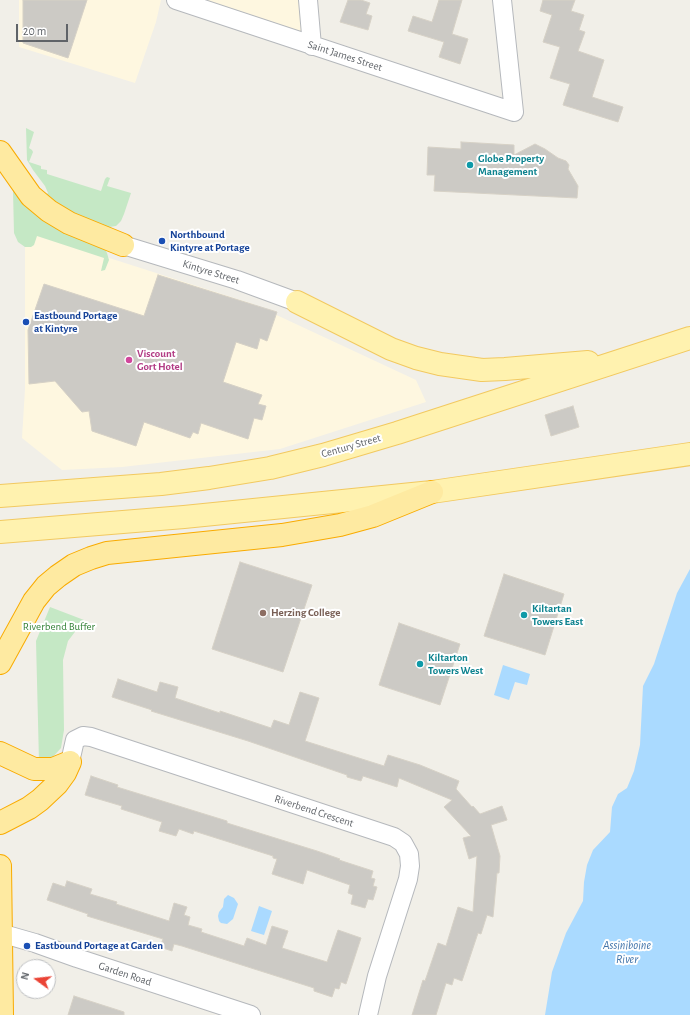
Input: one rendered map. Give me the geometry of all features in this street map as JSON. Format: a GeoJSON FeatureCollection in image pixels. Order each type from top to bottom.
{"type":"FeatureCollection","features":[{"type":"Feature","properties":{"kind":"highway"},"geometry":{"type":"LineString","coordinates":[[0,152],[26,189],[42,206],[69,223],[123,245]]}},
{"type":"Feature","properties":{"kind":"highway"},"geometry":{"type":"LineString","coordinates":[[0,663],[34,601],[46,586],[74,565],[90,558],[120,551],[282,535],[340,525],[373,516],[432,492]]}},
{"type":"Feature","properties":{"kind":"highway"},"geometry":{"type":"LineString","coordinates":[[0,753],[34,769],[53,769],[70,762]]}},
{"type":"Feature","properties":{"kind":"highway"},"geometry":{"type":"LineString","coordinates":[[0,823],[29,808],[40,800],[57,784],[65,773],[70,762]]}},
{"type":"Feature","properties":{"kind":"highway"},"geometry":{"type":"LineString","coordinates":[[0,866],[2,1015]]}},
{"type":"Feature","properties":{"kind":"main road"},"geometry":{"type":"LineString","coordinates":[[297,302],[372,341],[416,358],[440,364],[482,370],[627,358]]}},
{"type":"Feature","properties":{"kind":"main road","name":"Century Street"},"geometry":{"type":"LineString","coordinates":[[0,496],[161,484],[263,469],[323,455],[525,392],[690,338]]}},
{"type":"Feature","properties":{"kind":"main road"},"geometry":{"type":"LineString","coordinates":[[0,532],[184,517],[432,492],[690,454]]}},
{"type":"Feature","properties":{"kind":"street","name":"Saint James Street"},"geometry":{"type":"LineString","coordinates":[[176,0],[514,112],[502,0]]}},
{"type":"Feature","properties":{"kind":"street"},"geometry":{"type":"LineString","coordinates":[[308,0],[312,46]]}},
{"type":"Feature","properties":{"kind":"street","name":"Kintyre Street"},"geometry":{"type":"LineString","coordinates":[[123,245],[237,280],[297,302]]}},
{"type":"Feature","properties":{"kind":"street","name":"Riverbend Crescent"},"geometry":{"type":"LineString","coordinates":[[70,762],[76,740],[83,736],[91,737],[394,837],[403,842],[409,854],[410,866],[408,879],[377,976],[368,1015]]}},
{"type":"Feature","properties":{"kind":"street","name":"Garden Road"},"geometry":{"type":"LineString","coordinates":[[1,933],[250,1015]]}},
{"type":"Feature","properties":{"kind":"shaded area"},"geometry":{"type":"Polygon","coordinates":[[[19,0],[161,0],[156,22],[135,83],[19,47],[19,0]]]}},
{"type":"Feature","properties":{"kind":"shaded area"},"geometry":{"type":"Polygon","coordinates":[[[176,0],[308,0],[312,46],[176,0]]]}},
{"type":"Feature","properties":{"kind":"shaded area"},"geometry":{"type":"Polygon","coordinates":[[[25,231],[253,304],[416,380],[426,402],[280,449],[122,467],[62,470],[22,438],[25,389],[25,231]]]}},
{"type":"Feature","properties":{"kind":"green space"},"geometry":{"type":"Polygon","coordinates":[[[26,128],[34,132],[29,148],[33,152],[29,162],[41,166],[41,169],[47,170],[47,174],[101,191],[107,177],[110,178],[107,186],[131,193],[121,221],[116,226],[100,226],[74,216],[44,197],[48,193],[45,186],[27,160],[26,128]]]}},
{"type":"Feature","properties":{"kind":"green space"},"geometry":{"type":"Polygon","coordinates":[[[13,191],[105,249],[109,260],[105,270],[101,271],[104,258],[37,236],[34,245],[31,247],[25,247],[18,242],[14,233],[13,191]]]}},
{"type":"Feature","properties":{"kind":"green space","name":"Riverbend Buffer"},"geometry":{"type":"Polygon","coordinates":[[[50,607],[84,620],[68,641],[63,660],[64,730],[61,748],[51,759],[39,762],[36,641],[50,607]]]}},
{"type":"Feature","properties":{"kind":"water","name":"Assiniboine River"},"geometry":{"type":"Polygon","coordinates":[[[690,569],[690,1015],[545,1015],[552,972],[566,933],[583,901],[587,865],[593,850],[610,832],[612,807],[618,794],[627,788],[634,771],[640,745],[643,686],[654,664],[677,593],[690,569]]]}},
{"type":"Feature","properties":{"kind":"water"},"geometry":{"type":"Polygon","coordinates":[[[503,665],[530,674],[527,685],[515,682],[509,700],[494,695],[503,665]]]}},
{"type":"Feature","properties":{"kind":"water"},"geometry":{"type":"Polygon","coordinates":[[[228,895],[234,898],[238,904],[233,919],[227,924],[221,923],[218,916],[223,907],[224,899],[228,895]]]}},
{"type":"Feature","properties":{"kind":"water"},"geometry":{"type":"Polygon","coordinates":[[[259,906],[272,911],[264,935],[251,931],[259,906]]]}},
{"type":"Feature","properties":{"kind":"building"},"geometry":{"type":"Polygon","coordinates":[[[23,0],[87,0],[68,58],[23,43],[23,0]]]}},
{"type":"Feature","properties":{"kind":"building"},"geometry":{"type":"Polygon","coordinates":[[[348,0],[361,0],[370,3],[366,14],[372,16],[368,30],[340,22],[348,0]]]}},
{"type":"Feature","properties":{"kind":"building"},"geometry":{"type":"Polygon","coordinates":[[[439,0],[462,0],[452,34],[468,39],[460,64],[439,57],[444,42],[408,31],[413,16],[432,22],[439,0]]]}},
{"type":"Feature","properties":{"kind":"building"},"geometry":{"type":"Polygon","coordinates":[[[543,0],[575,0],[571,11],[584,15],[579,30],[585,32],[578,51],[604,60],[592,97],[623,107],[618,122],[563,105],[570,84],[550,78],[560,47],[543,42],[552,15],[540,11],[543,0]]]}},
{"type":"Feature","properties":{"kind":"building"},"geometry":{"type":"Polygon","coordinates":[[[461,142],[514,145],[514,155],[535,144],[558,158],[566,161],[569,165],[568,169],[578,186],[577,198],[434,191],[435,175],[427,175],[428,147],[461,149],[461,142]]]}},
{"type":"Feature","properties":{"kind":"building","name":"Viscount Gort Hotel"},"geometry":{"type":"Polygon","coordinates":[[[158,275],[277,312],[267,341],[260,338],[257,349],[236,342],[223,382],[262,395],[258,404],[266,406],[262,420],[254,418],[248,439],[201,423],[198,434],[193,432],[190,438],[144,422],[136,446],[92,431],[89,411],[82,412],[55,381],[29,384],[28,330],[44,284],[144,316],[158,275]]]}},
{"type":"Feature","properties":{"kind":"building"},"geometry":{"type":"Polygon","coordinates":[[[573,406],[579,427],[551,436],[545,415],[573,406]]]}},
{"type":"Feature","properties":{"kind":"building","name":"Herzing College"},"geometry":{"type":"Polygon","coordinates":[[[240,562],[312,585],[283,672],[212,649],[240,562]]]}},
{"type":"Feature","properties":{"kind":"building","name":"Kiltartan Towers East"},"geometry":{"type":"Polygon","coordinates":[[[504,574],[564,594],[545,655],[484,636],[504,574]]]}},
{"type":"Feature","properties":{"kind":"building","name":"Kiltarton Towers West"},"geometry":{"type":"Polygon","coordinates":[[[399,623],[460,644],[440,705],[379,685],[399,623]]]}},
{"type":"Feature","properties":{"kind":"building"},"geometry":{"type":"Polygon","coordinates":[[[118,679],[157,692],[160,682],[178,687],[175,698],[271,728],[274,720],[289,725],[300,692],[319,698],[305,741],[384,766],[388,755],[420,765],[459,781],[456,789],[480,814],[502,806],[507,820],[491,825],[500,856],[493,917],[487,915],[481,934],[478,933],[462,981],[454,978],[452,985],[446,983],[436,1015],[412,1015],[423,980],[425,981],[438,943],[446,946],[458,907],[473,912],[477,856],[469,859],[463,838],[471,836],[444,807],[452,800],[399,778],[397,787],[363,776],[361,781],[347,777],[347,775],[248,741],[151,711],[152,710],[112,697],[118,679]]]}},
{"type":"Feature","properties":{"kind":"building"},"geometry":{"type":"Polygon","coordinates":[[[91,776],[118,785],[117,787],[227,821],[227,823],[317,851],[373,871],[371,878],[375,879],[373,886],[377,887],[373,900],[368,899],[365,908],[351,904],[353,895],[348,893],[350,885],[307,870],[303,884],[272,874],[277,859],[273,858],[273,856],[194,831],[193,834],[179,829],[176,836],[159,831],[162,822],[121,809],[122,806],[85,795],[91,776]]]}},
{"type":"Feature","properties":{"kind":"building"},"geometry":{"type":"Polygon","coordinates":[[[67,881],[92,889],[90,894],[169,921],[174,903],[187,907],[184,915],[190,917],[188,925],[202,929],[201,932],[244,946],[247,938],[266,945],[272,926],[288,931],[282,948],[327,962],[338,930],[361,938],[346,984],[341,982],[339,989],[335,988],[332,997],[314,991],[314,988],[182,946],[174,944],[172,951],[160,947],[163,939],[87,916],[88,914],[47,900],[53,883],[65,887],[67,881]]]}},
{"type":"Feature","properties":{"kind":"building"},"geometry":{"type":"Polygon","coordinates":[[[74,996],[124,1012],[124,1015],[68,1015],[74,996]]]}},
{"type":"Feature","properties":{"kind":"place","name":"Globe Property Management"},"geometry":{"type":"Point","coordinates":[470,165]}},
{"type":"Feature","properties":{"kind":"place","name":"Northbound Kintyre at Portage"},"geometry":{"type":"Point","coordinates":[162,241]}},
{"type":"Feature","properties":{"kind":"place","name":"Eastbound Portage at Kintyre"},"geometry":{"type":"Point","coordinates":[26,322]}},
{"type":"Feature","properties":{"kind":"place","name":"Viscount Gort Hotel"},"geometry":{"type":"Point","coordinates":[129,360]}},
{"type":"Feature","properties":{"kind":"place","name":"Herzing College"},"geometry":{"type":"Point","coordinates":[263,613]}},
{"type":"Feature","properties":{"kind":"place","name":"Kiltartan Towers East"},"geometry":{"type":"Point","coordinates":[524,615]}},
{"type":"Feature","properties":{"kind":"place","name":"Kiltarton Towers West"},"geometry":{"type":"Point","coordinates":[420,664]}},
{"type":"Feature","properties":{"kind":"place","name":"Eastbound Portage at Garden"},"geometry":{"type":"Point","coordinates":[27,946]}}]}
